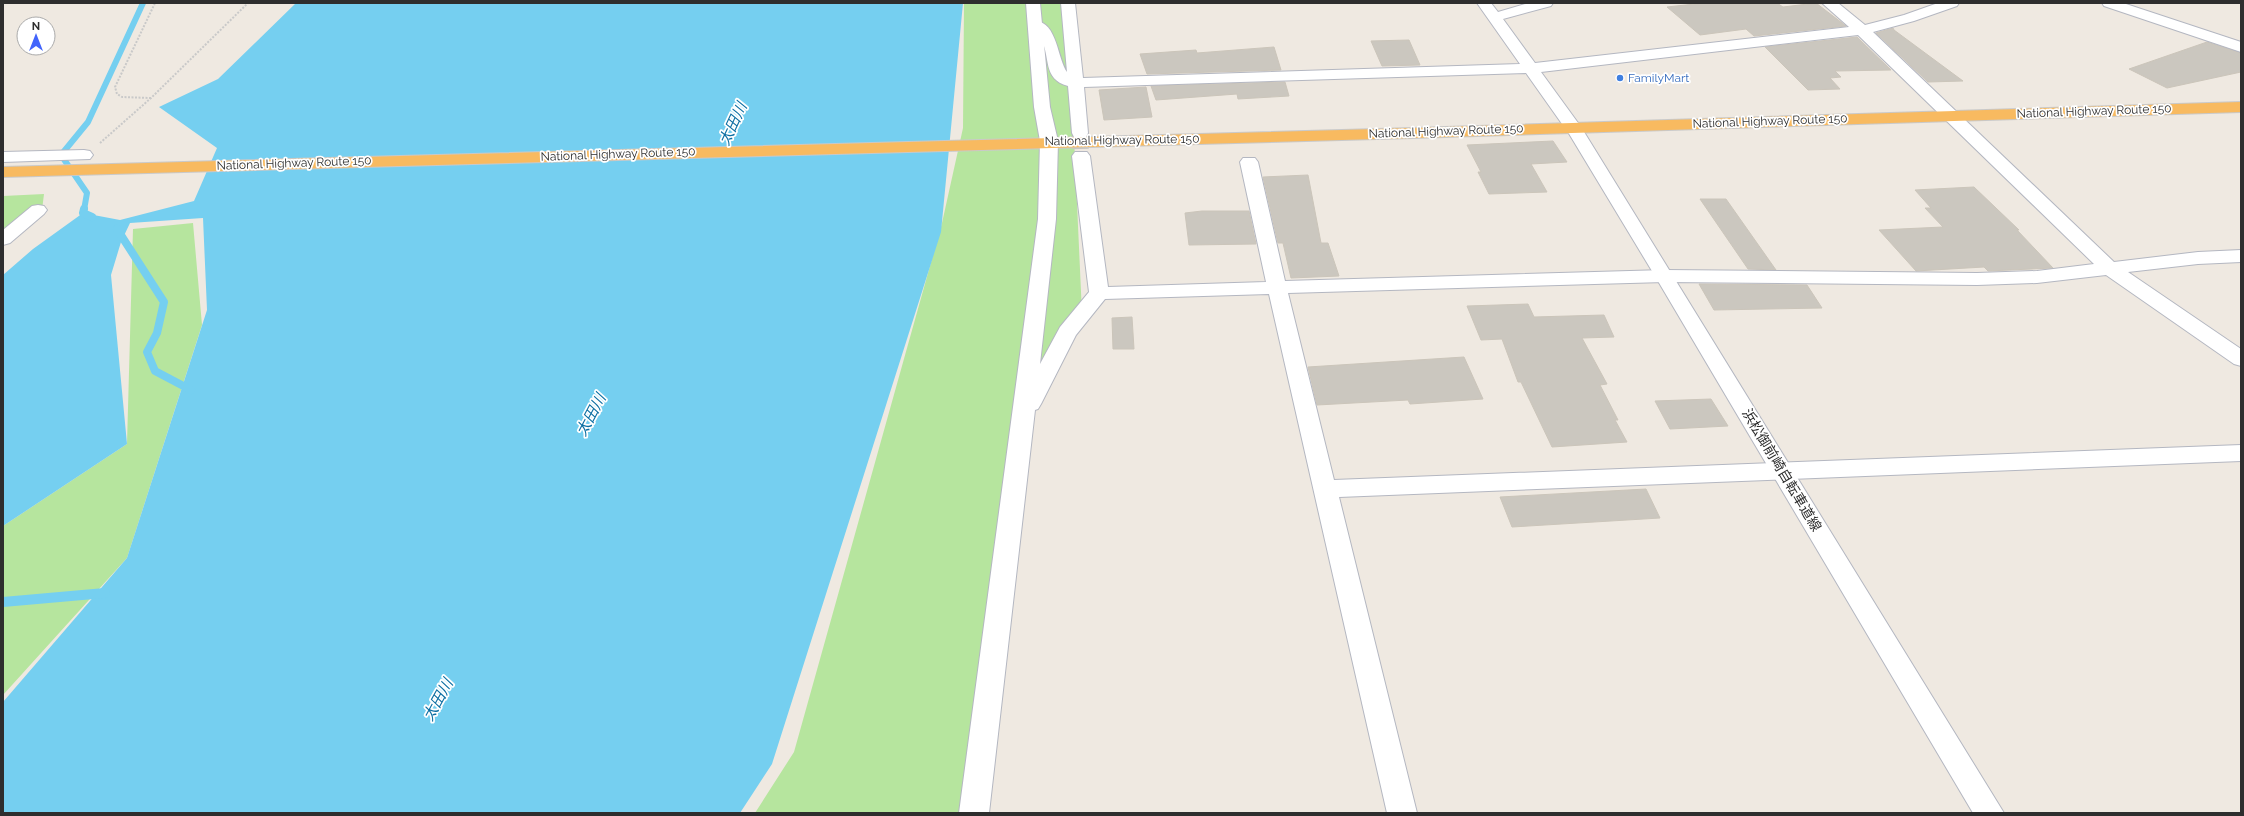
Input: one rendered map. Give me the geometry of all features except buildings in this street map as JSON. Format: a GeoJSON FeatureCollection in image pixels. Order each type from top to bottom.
{"type":"FeatureCollection","features":[{"type":"Feature","properties":{"kind":"highway","name":"National Highway Route 150"},"geometry":{"type":"LineString","coordinates":[[3,172],[1044,141],[1573,128],[2241,107]]}},
{"type":"Feature","properties":{"kind":"street"},"geometry":{"type":"LineString","coordinates":[[974,813],[1047,219],[1042,107],[1034,3]]}},
{"type":"Feature","properties":{"kind":"street"},"geometry":{"type":"LineString","coordinates":[[1068,3],[1080,133]]}},
{"type":"Feature","properties":{"kind":"street","name":"浜松御前崎自転車道線"},"geometry":{"type":"LineString","coordinates":[[1484,3],[1573,128],[1665,276],[1989,813]]}},
{"type":"Feature","properties":{"kind":"street"},"geometry":{"type":"LineString","coordinates":[[1494,17],[1546,3]]}},
{"type":"Feature","properties":{"kind":"street"},"geometry":{"type":"LineString","coordinates":[[1829,3],[1862,30],[2109,268],[2241,359]]}},
{"type":"Feature","properties":{"kind":"street"},"geometry":{"type":"LineString","coordinates":[[1035,25],[1048,38],[1056,69],[1064,80],[1075,83],[1531,68],[1862,30],[1909,18],[1952,3]]}},
{"type":"Feature","properties":{"kind":"street"},"geometry":{"type":"LineString","coordinates":[[2109,3],[2241,47]]}},
{"type":"Feature","properties":{"kind":"street"},"geometry":{"type":"LineString","coordinates":[[3,157],[84,155]]}},
{"type":"Feature","properties":{"kind":"street"},"geometry":{"type":"LineString","coordinates":[[1023,418],[1067,332],[1099,293],[1082,156]]}},
{"type":"Feature","properties":{"kind":"street"},"geometry":{"type":"LineString","coordinates":[[1249,162],[1277,288],[1402,813]]}},
{"type":"Feature","properties":{"kind":"street"},"geometry":{"type":"LineString","coordinates":[[3,239],[38,210]]}},
{"type":"Feature","properties":{"kind":"street"},"geometry":{"type":"LineString","coordinates":[[1099,293],[1665,276],[1977,279],[2037,277],[2198,258],[2241,256]]}},
{"type":"Feature","properties":{"kind":"street"},"geometry":{"type":"LineString","coordinates":[[1325,490],[2238,456]]}},
{"type":"Feature","properties":{"kind":"path"},"geometry":{"type":"LineString","coordinates":[[151,98],[122,96],[117,94],[115,87],[155,3]]}},
{"type":"Feature","properties":{"kind":"path"},"geometry":{"type":"LineString","coordinates":[[84,155],[151,98],[248,3]]}},
{"type":"Feature","properties":{"kind":"green space"},"geometry":{"type":"Polygon","coordinates":[[[964,3],[1068,3],[1082,314],[1022,427],[989,690],[990,813],[755,813],[794,752],[942,223],[963,128],[964,3]]]}},
{"type":"Feature","properties":{"kind":"green space"},"geometry":{"type":"Polygon","coordinates":[[[44,194],[42,210],[3,246],[3,196],[44,194]]]}},
{"type":"Feature","properties":{"kind":"green space"},"geometry":{"type":"Polygon","coordinates":[[[193,223],[202,325],[127,558],[3,695],[3,526],[127,444],[133,229],[193,223]]]}},
{"type":"Feature","properties":{"kind":"water","name":"太田川"},"geometry":{"type":"Polygon","coordinates":[[[296,3],[963,3],[941,232],[772,764],[740,813],[3,813],[3,702],[127,558],[207,310],[203,218],[130,223],[121,242],[111,275],[127,444],[3,526],[3,275],[33,249],[83,213],[120,220],[194,201],[217,148],[159,107],[218,79],[296,3]]]}},
{"type":"Feature","properties":{"kind":"waterway"},"geometry":{"type":"LineString","coordinates":[[84,210],[87,193],[61,155],[88,122],[143,3]]}},
{"type":"Feature","properties":{"kind":"waterway"},"geometry":{"type":"LineString","coordinates":[[84,209],[83,213],[92,217]]}},
{"type":"Feature","properties":{"kind":"waterway"},"geometry":{"type":"LineString","coordinates":[[117,229],[164,302],[157,333],[147,352],[155,371],[191,390]]}},
{"type":"Feature","properties":{"kind":"waterway"},"geometry":{"type":"LineString","coordinates":[[3,602],[105,593]]}},
{"type":"Feature","properties":{"kind":"tunnel"},"geometry":{"type":"LineString","coordinates":[[1080,133],[1081,156]]}},
{"type":"Feature","properties":{"kind":"place","name":"FamilyMart"},"geometry":{"type":"Point","coordinates":[1620,78]}}]}
